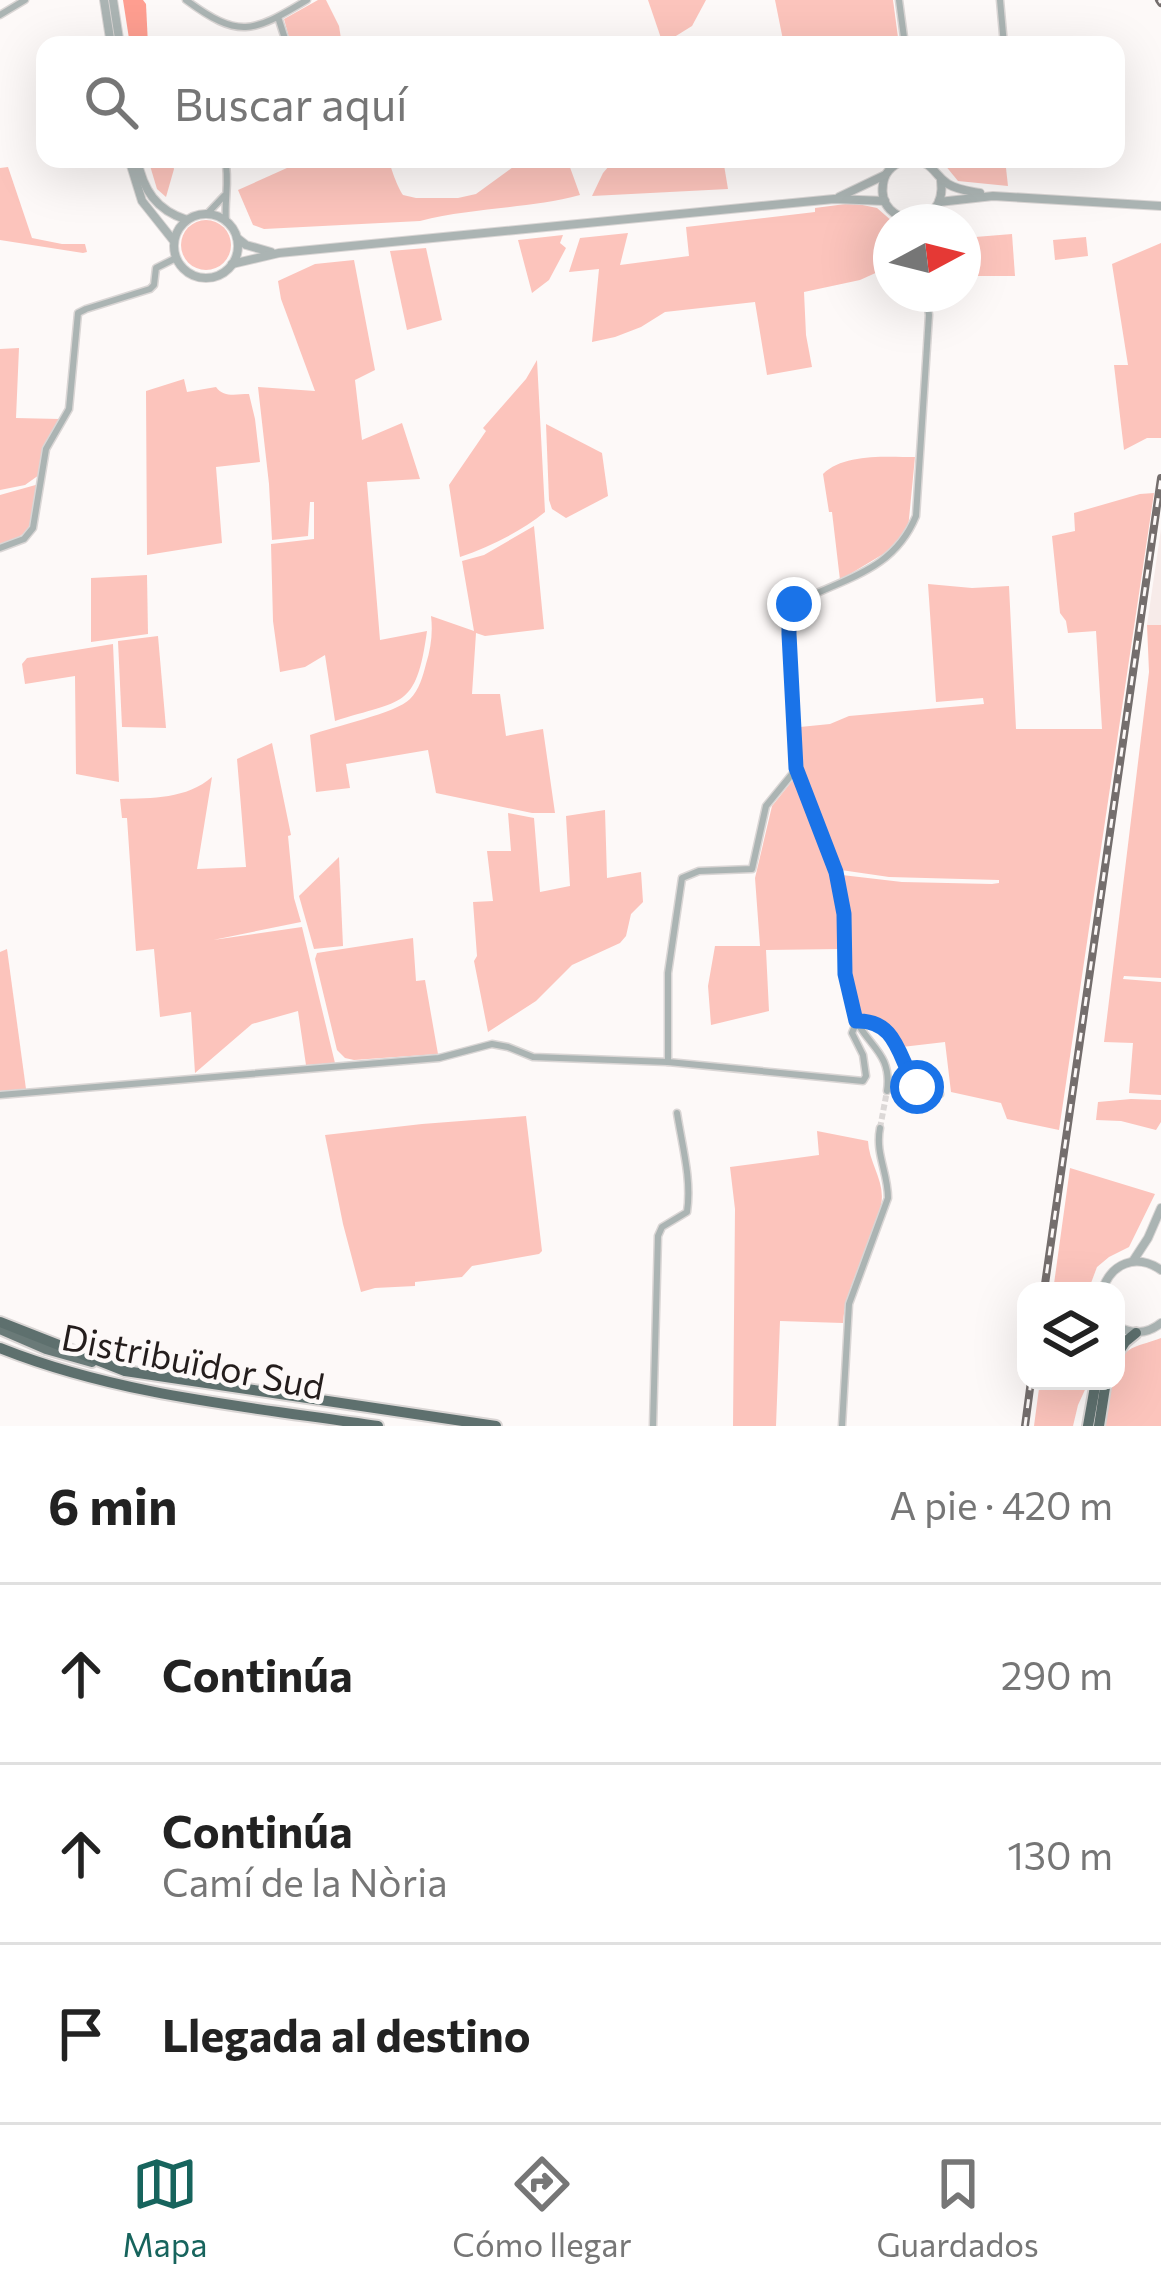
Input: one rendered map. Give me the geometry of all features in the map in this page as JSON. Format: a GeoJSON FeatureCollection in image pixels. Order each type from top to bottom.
{"type":"FeatureCollection","features":[{"type":"Feature","properties":{"kind":"highway","name":"Distribuïdor Sud"},"geometry":{"type":"LineString","coordinates":[[0,1326],[124,1371],[496,1426]]}},
{"type":"Feature","properties":{"kind":"highway"},"geometry":{"type":"LineString","coordinates":[[1125,1343],[1136,1333]]}},
{"type":"Feature","properties":{"kind":"highway","name":"Distribuïdor Sud"},"geometry":{"type":"LineString","coordinates":[[0,1348],[122,1386],[378,1426]]}},
{"type":"Feature","properties":{"kind":"highway"},"geometry":{"type":"LineString","coordinates":[[1088,1426],[1094,1390]]}},
{"type":"Feature","properties":{"kind":"highway"},"geometry":{"type":"LineString","coordinates":[[1099,1426],[1105,1390]]}},
{"type":"Feature","properties":{"kind":"street"},"geometry":{"type":"LineString","coordinates":[[0,15],[25,0]]}},
{"type":"Feature","properties":{"kind":"street"},"geometry":{"type":"LineString","coordinates":[[109,0],[115,36]]}},
{"type":"Feature","properties":{"kind":"street"},"geometry":{"type":"LineString","coordinates":[[186,0],[219,23],[236,28],[278,17],[307,0]]}},
{"type":"Feature","properties":{"kind":"street"},"geometry":{"type":"LineString","coordinates":[[899,0],[904,36]]}},
{"type":"Feature","properties":{"kind":"street"},"geometry":{"type":"LineString","coordinates":[[1000,0],[1003,36]]}},
{"type":"Feature","properties":{"kind":"street"},"geometry":{"type":"LineString","coordinates":[[278,17],[284,36]]}},
{"type":"Feature","properties":{"kind":"street"},"geometry":{"type":"LineString","coordinates":[[135,168],[142,201],[174,241]]}},
{"type":"Feature","properties":{"kind":"street"},"geometry":{"type":"LineString","coordinates":[[136,168],[155,203],[187,220]]}},
{"type":"Feature","properties":{"kind":"street"},"geometry":{"type":"LineString","coordinates":[[226,168],[226,221],[237,238],[279,254]]}},
{"type":"Feature","properties":{"kind":"street"},"geometry":{"type":"LineString","coordinates":[[834,199],[888,168]]}},
{"type":"Feature","properties":{"kind":"street"},"geometry":{"type":"LineString","coordinates":[[886,204],[882,188],[890,168]]}},
{"type":"Feature","properties":{"kind":"street"},"geometry":{"type":"LineString","coordinates":[[934,168],[941,180],[957,189],[993,196],[1161,206]]}},
{"type":"Feature","properties":{"kind":"street"},"geometry":{"type":"LineString","coordinates":[[941,180],[939,202],[993,196]]}},
{"type":"Feature","properties":{"kind":"street"},"geometry":{"type":"LineString","coordinates":[[224,196],[207,214],[187,220],[176,232],[176,258],[185,271],[200,278],[218,276],[232,264],[237,238]]}},
{"type":"Feature","properties":{"kind":"street"},"geometry":{"type":"LineString","coordinates":[[232,264],[279,254],[834,199],[884,201]]}},
{"type":"Feature","properties":{"kind":"street"},"geometry":{"type":"LineString","coordinates":[[207,214],[226,221]]}},
{"type":"Feature","properties":{"kind":"street"},"geometry":{"type":"LineString","coordinates":[[0,548],[24,539],[33,528],[46,448],[68,409],[78,313],[150,289],[156,268],[176,258]]}},
{"type":"Feature","properties":{"kind":"street"},"geometry":{"type":"LineString","coordinates":[[887,1091],[889,1068],[856,1021],[845,974],[844,914],[836,872],[796,768],[789,616],[794,604],[879,565],[906,540],[916,516],[929,312]]}},
{"type":"Feature","properties":{"kind":"street"},"geometry":{"type":"LineString","coordinates":[[668,1062],[668,973],[682,878],[699,871],[752,869],[766,806],[796,768]]}},
{"type":"Feature","properties":{"kind":"street"},"geometry":{"type":"LineString","coordinates":[[856,1021],[866,1020],[887,1033],[904,1057],[913,1083],[940,1094]]}},
{"type":"Feature","properties":{"kind":"street"},"geometry":{"type":"LineString","coordinates":[[0,1095],[439,1058],[492,1044],[533,1058],[668,1062],[863,1081],[863,1055],[852,1033],[856,1021]]}},
{"type":"Feature","properties":{"kind":"street"},"geometry":{"type":"LineString","coordinates":[[653,1426],[658,1237],[662,1227],[687,1211],[688,1203],[677,1113]]}},
{"type":"Feature","properties":{"kind":"street"},"geometry":{"type":"LineString","coordinates":[[842,1426],[848,1304],[889,1198],[878,1153],[880,1128]]}},
{"type":"Feature","properties":{"kind":"street"},"geometry":{"type":"LineString","coordinates":[[1133,1261],[1161,1208]]}},
{"type":"Feature","properties":{"kind":"street"},"geometry":{"type":"LineString","coordinates":[[1107,1282],[1121,1264],[1133,1261],[1161,1270]]}},
{"type":"Feature","properties":{"kind":"street"},"geometry":{"type":"LineString","coordinates":[[1125,1329],[1136,1333],[1159,1326]]}},
{"type":"Feature","properties":{"kind":"shaded area"},"geometry":{"type":"Polygon","coordinates":[[[123,0],[143,0],[148,36],[129,36],[123,0]]]}},
{"type":"Feature","properties":{"kind":"shaded area"},"geometry":{"type":"Polygon","coordinates":[[[326,0],[341,36],[289,36],[284,19],[326,0]]]}},
{"type":"Feature","properties":{"kind":"shaded area"},"geometry":{"type":"Polygon","coordinates":[[[648,0],[706,0],[692,26],[676,36],[660,36],[648,0]]]}},
{"type":"Feature","properties":{"kind":"shaded area"},"geometry":{"type":"Polygon","coordinates":[[[775,0],[893,0],[898,36],[782,36],[775,0]]]}},
{"type":"Feature","properties":{"kind":"shaded area"},"geometry":{"type":"Polygon","coordinates":[[[8,167],[32,238],[85,244],[87,252],[0,240],[0,168],[8,167]]]}},
{"type":"Feature","properties":{"kind":"shaded area"},"geometry":{"type":"Polygon","coordinates":[[[151,168],[174,168],[166,197],[157,189],[151,168]]]}},
{"type":"Feature","properties":{"kind":"shaded area"},"geometry":{"type":"Polygon","coordinates":[[[287,168],[392,168],[403,195],[458,198],[476,194],[512,168],[570,168],[580,195],[420,221],[264,229],[253,225],[238,190],[287,168]]]}},
{"type":"Feature","properties":{"kind":"shaded area"},"geometry":{"type":"Polygon","coordinates":[[[607,168],[724,168],[728,189],[592,196],[607,168]]]}},
{"type":"Feature","properties":{"kind":"shaded area"},"geometry":{"type":"Polygon","coordinates":[[[947,168],[1006,168],[1008,186],[958,181],[947,168]]]}},
{"type":"Feature","properties":{"kind":"shaded area"},"geometry":{"type":"Polygon","coordinates":[[[853,203],[873,207],[873,274],[804,292],[812,367],[767,375],[755,302],[665,312],[641,327],[592,342],[599,269],[569,272],[580,238],[628,233],[620,265],[689,256],[686,227],[815,212],[815,208],[853,203]]]}},
{"type":"Feature","properties":{"kind":"shaded area"},"geometry":{"type":"Polygon","coordinates":[[[206,220],[223,228],[231,245],[223,262],[206,270],[189,262],[181,245],[189,228],[206,220]]]}},
{"type":"Feature","properties":{"kind":"shaded area"},"geometry":{"type":"Polygon","coordinates":[[[1012,234],[1015,276],[981,276],[981,237],[1012,234]]]}},
{"type":"Feature","properties":{"kind":"shaded area"},"geometry":{"type":"Polygon","coordinates":[[[563,235],[560,243],[566,248],[549,280],[532,293],[518,240],[563,235]]]}},
{"type":"Feature","properties":{"kind":"shaded area"},"geometry":{"type":"Polygon","coordinates":[[[1086,237],[1088,256],[1055,260],[1053,240],[1086,237]]]}},
{"type":"Feature","properties":{"kind":"shaded area"},"geometry":{"type":"Polygon","coordinates":[[[1161,243],[1161,438],[1147,438],[1124,450],[1114,365],[1128,365],[1112,264],[1161,243]]]}},
{"type":"Feature","properties":{"kind":"shaded area"},"geometry":{"type":"Polygon","coordinates":[[[426,248],[442,320],[407,330],[390,251],[426,248]]]}},
{"type":"Feature","properties":{"kind":"shaded area"},"geometry":{"type":"Polygon","coordinates":[[[354,260],[375,370],[355,380],[362,440],[402,423],[420,479],[367,482],[380,640],[427,631],[418,675],[402,697],[335,721],[325,655],[305,667],[280,672],[271,544],[314,539],[314,502],[310,502],[308,536],[272,540],[258,387],[315,391],[278,281],[315,264],[354,260]]]}},
{"type":"Feature","properties":{"kind":"shaded area"},"geometry":{"type":"Polygon","coordinates":[[[19,348],[16,418],[60,419],[42,454],[39,475],[25,485],[0,490],[0,349],[19,348]]]}},
{"type":"Feature","properties":{"kind":"shaded area"},"geometry":{"type":"Polygon","coordinates":[[[537,360],[545,512],[504,538],[460,557],[449,485],[486,431],[483,428],[537,360]]]}},
{"type":"Feature","properties":{"kind":"shaded area"},"geometry":{"type":"Polygon","coordinates":[[[184,379],[187,392],[216,387],[227,394],[249,394],[260,462],[216,467],[222,543],[147,555],[146,391],[184,379]]]}},
{"type":"Feature","properties":{"kind":"shaded area"},"geometry":{"type":"Polygon","coordinates":[[[546,424],[602,453],[608,496],[566,518],[552,509],[549,500],[546,424]]]}},
{"type":"Feature","properties":{"kind":"shaded area"},"geometry":{"type":"Polygon","coordinates":[[[915,457],[908,529],[885,553],[840,580],[823,474],[854,459],[915,457]]]}},
{"type":"Feature","properties":{"kind":"shaded area"},"geometry":{"type":"Polygon","coordinates":[[[39,484],[27,530],[0,545],[0,495],[39,484]]]}},
{"type":"Feature","properties":{"kind":"shaded area"},"geometry":{"type":"Polygon","coordinates":[[[1154,493],[1059,1130],[1007,1119],[1001,1103],[951,1092],[945,1042],[902,1047],[887,1023],[859,1016],[842,875],[902,882],[992,884],[999,880],[889,877],[841,870],[801,769],[800,727],[830,724],[849,716],[984,704],[983,698],[936,702],[928,584],[1009,586],[1016,729],[1102,729],[1096,631],[1068,633],[1060,613],[1052,536],[1075,531],[1074,513],[1154,493]]]}},
{"type":"Feature","properties":{"kind":"shaded area"},"geometry":{"type":"Polygon","coordinates":[[[534,526],[544,629],[476,633],[472,694],[500,694],[506,736],[543,729],[555,813],[532,813],[436,793],[428,750],[346,764],[350,788],[316,792],[310,735],[410,699],[428,658],[431,616],[474,631],[462,561],[484,555],[534,526]]]}},
{"type":"Feature","properties":{"kind":"shaded area"},"geometry":{"type":"Polygon","coordinates":[[[1161,529],[1161,625],[1147,625],[1161,529]]]}},
{"type":"Feature","properties":{"kind":"shaded area"},"geometry":{"type":"Polygon","coordinates":[[[147,575],[148,634],[91,642],[91,578],[147,575]]]}},
{"type":"Feature","properties":{"kind":"shaded area"},"geometry":{"type":"Polygon","coordinates":[[[1147,625],[1161,625],[1161,978],[1123,979],[1161,982],[1161,1095],[1129,1093],[1133,1043],[1104,1042],[1149,672],[1147,625]]]}},
{"type":"Feature","properties":{"kind":"shaded area"},"geometry":{"type":"Polygon","coordinates":[[[158,636],[166,728],[122,727],[118,641],[158,636]]]}},
{"type":"Feature","properties":{"kind":"shaded area"},"geometry":{"type":"Polygon","coordinates":[[[113,644],[119,782],[76,774],[75,676],[25,684],[22,664],[27,658],[113,644]]]}},
{"type":"Feature","properties":{"kind":"shaded area"},"geometry":{"type":"Polygon","coordinates":[[[272,743],[291,835],[294,898],[301,922],[213,940],[302,927],[335,1063],[306,1065],[298,1011],[252,1024],[195,1073],[191,1012],[160,1017],[154,949],[136,951],[127,818],[122,818],[120,799],[180,793],[212,777],[197,869],[246,867],[237,759],[272,743]]]}},
{"type":"Feature","properties":{"kind":"shaded area"},"geometry":{"type":"Polygon","coordinates":[[[796,776],[835,875],[841,949],[766,950],[769,1011],[711,1025],[708,986],[715,946],[760,946],[755,878],[772,806],[796,776]]]}},
{"type":"Feature","properties":{"kind":"shaded area"},"geometry":{"type":"Polygon","coordinates":[[[605,810],[607,878],[641,872],[643,902],[631,914],[626,936],[572,965],[536,1001],[488,1032],[474,961],[473,902],[493,901],[487,851],[511,851],[508,813],[534,818],[540,892],[570,886],[566,816],[605,810]]]}},
{"type":"Feature","properties":{"kind":"shaded area"},"geometry":{"type":"Polygon","coordinates":[[[339,857],[343,946],[314,949],[299,896],[339,857]]]}},
{"type":"Feature","properties":{"kind":"shaded area"},"geometry":{"type":"Polygon","coordinates":[[[413,938],[416,981],[425,980],[438,1054],[345,1058],[337,1050],[317,953],[413,938]]]}},
{"type":"Feature","properties":{"kind":"shaded area"},"geometry":{"type":"Polygon","coordinates":[[[7,949],[26,1089],[0,1091],[0,952],[7,949]]]}},
{"type":"Feature","properties":{"kind":"shaded area"},"geometry":{"type":"Polygon","coordinates":[[[1161,1100],[1161,1122],[1156,1130],[1096,1120],[1098,1102],[1161,1100]]]}},
{"type":"Feature","properties":{"kind":"shaded area"},"geometry":{"type":"Polygon","coordinates":[[[526,1116],[542,1251],[472,1266],[462,1277],[361,1292],[325,1135],[526,1116]]]}},
{"type":"Feature","properties":{"kind":"shaded area"},"geometry":{"type":"Polygon","coordinates":[[[817,1131],[868,1141],[881,1189],[877,1220],[849,1292],[843,1323],[780,1321],[776,1426],[733,1426],[735,1209],[730,1167],[819,1155],[817,1131]]]}},
{"type":"Feature","properties":{"kind":"shaded area"},"geometry":{"type":"Polygon","coordinates":[[[1070,1168],[1155,1194],[1129,1247],[1097,1267],[1091,1282],[1054,1282],[1070,1168]]]}},
{"type":"Feature","properties":{"kind":"shaded area"},"geometry":{"type":"Polygon","coordinates":[[[1161,1338],[1161,1426],[1104,1426],[1110,1390],[1125,1390],[1125,1354],[1161,1338]]]}},
{"type":"Feature","properties":{"kind":"shaded area"},"geometry":{"type":"Polygon","coordinates":[[[1039,1390],[1085,1390],[1073,1426],[1034,1426],[1039,1390]]]}},
{"type":"Feature","properties":{"kind":"tunnel"},"geometry":{"type":"LineString","coordinates":[[880,1128],[887,1091]]}},
{"type":"Feature","properties":{"kind":"railway"},"geometry":{"type":"LineString","coordinates":[[1045,1282],[1161,478]]}},
{"type":"Feature","properties":{"kind":"railway"},"geometry":{"type":"LineString","coordinates":[[1025,1426],[1030,1390]]}},
{"type":"Feature","properties":{"kind":"route"},"geometry":{"type":"LineString","coordinates":[[794,604],[789,634],[796,768],[836,872],[853,1013],[856,1021],[873,1023],[897,1044],[917,1087]]}}]}
